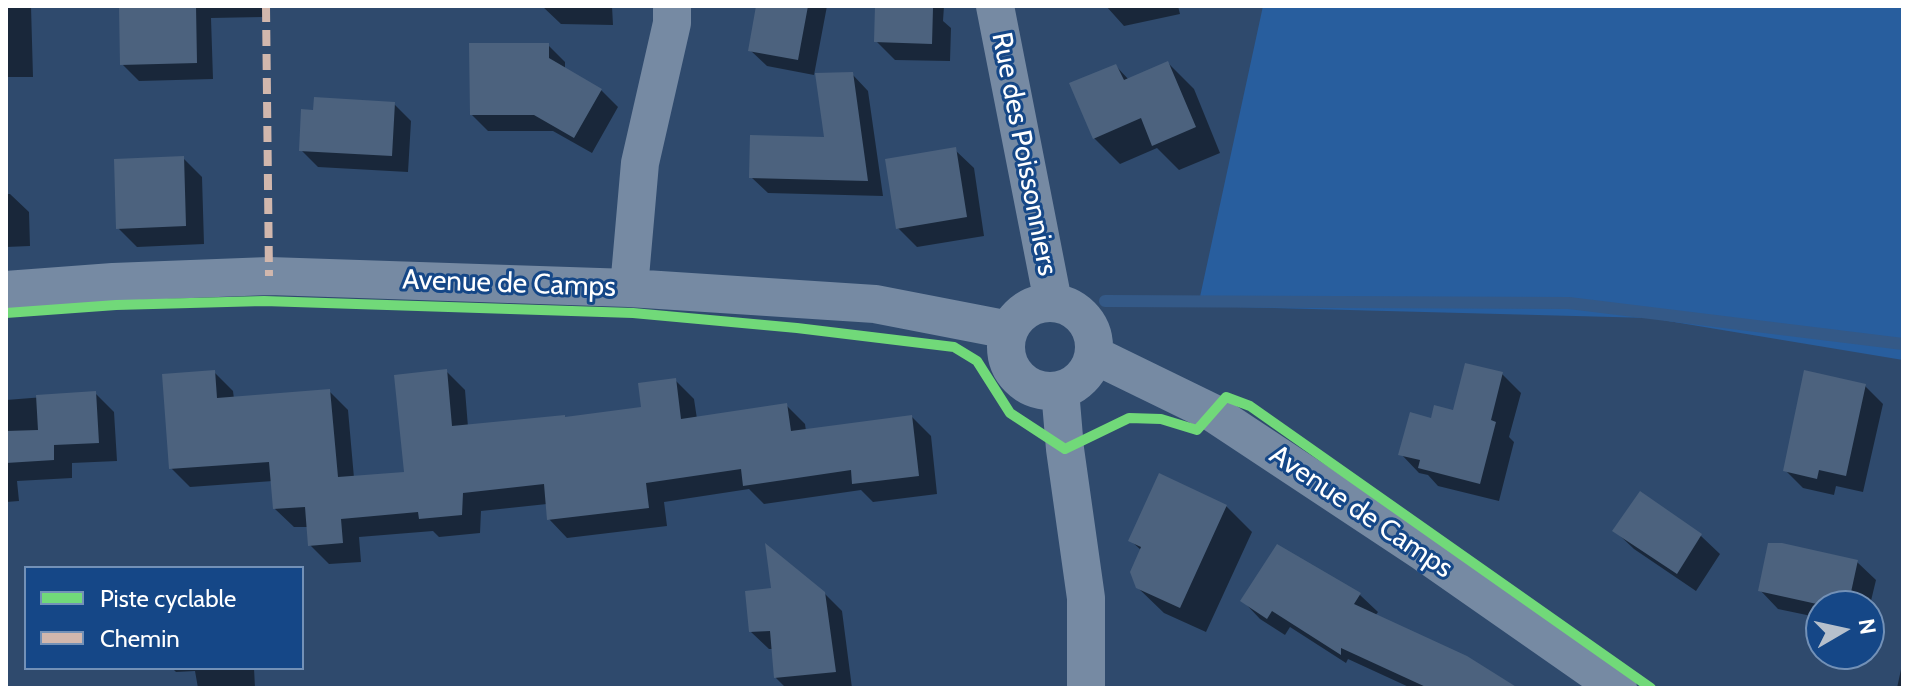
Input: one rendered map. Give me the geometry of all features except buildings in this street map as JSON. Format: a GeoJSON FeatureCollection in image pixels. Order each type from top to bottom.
{"type":"FeatureCollection","features":[{"type":"Feature","properties":{"kind":"street"},"geometry":{"type":"LineString","coordinates":[[629,288],[640,163],[672,23],[672,6]]}},
{"type":"Feature","properties":{"kind":"street","name":"Rue des Poissonniers"},"geometry":{"type":"LineString","coordinates":[[995,6],[1053,302]]}},
{"type":"Feature","properties":{"kind":"street","name":"Avenue de Camps"},"geometry":{"type":"LineString","coordinates":[[6,290],[269,276],[629,288],[875,304],[1009,330]]}},
{"type":"Feature","properties":{"kind":"street"},"geometry":{"type":"LineString","coordinates":[[1053,302],[1079,313],[1088,325],[1094,355],[1089,369],[1079,381],[1060,390],[1036,389],[1022,382],[1007,358],[1009,330],[1026,309],[1053,302]]}},
{"type":"Feature","properties":{"kind":"street","name":"Avenue de Camps"},"geometry":{"type":"LineString","coordinates":[[1094,355],[1213,413],[1423,552],[1618,688]]}},
{"type":"Feature","properties":{"kind":"street"},"geometry":{"type":"LineString","coordinates":[[1060,390],[1086,598],[1086,688]]}},
{"type":"Feature","properties":{"kind":"shaded area"},"geometry":{"type":"Polygon","coordinates":[[[1263,6],[1903,6],[1903,360],[1650,318],[1198,306],[1263,6]]]}},
{"type":"Feature","properties":{"kind":"waterway"},"geometry":{"type":"LineString","coordinates":[[1105,301],[1569,303],[1903,344]]}},
{"type":"Feature","properties":{"kind":"marked path"},"geometry":{"type":"LineString","coordinates":[[266,6],[269,276]]}},
{"type":"Feature","properties":{"kind":"cycle path"},"geometry":{"type":"LineString","coordinates":[[6,313],[116,305],[264,301],[633,313],[954,347],[977,361],[1010,413],[1065,449],[1129,418],[1161,419],[1197,430],[1226,397],[1250,406],[1651,688]]}}]}
